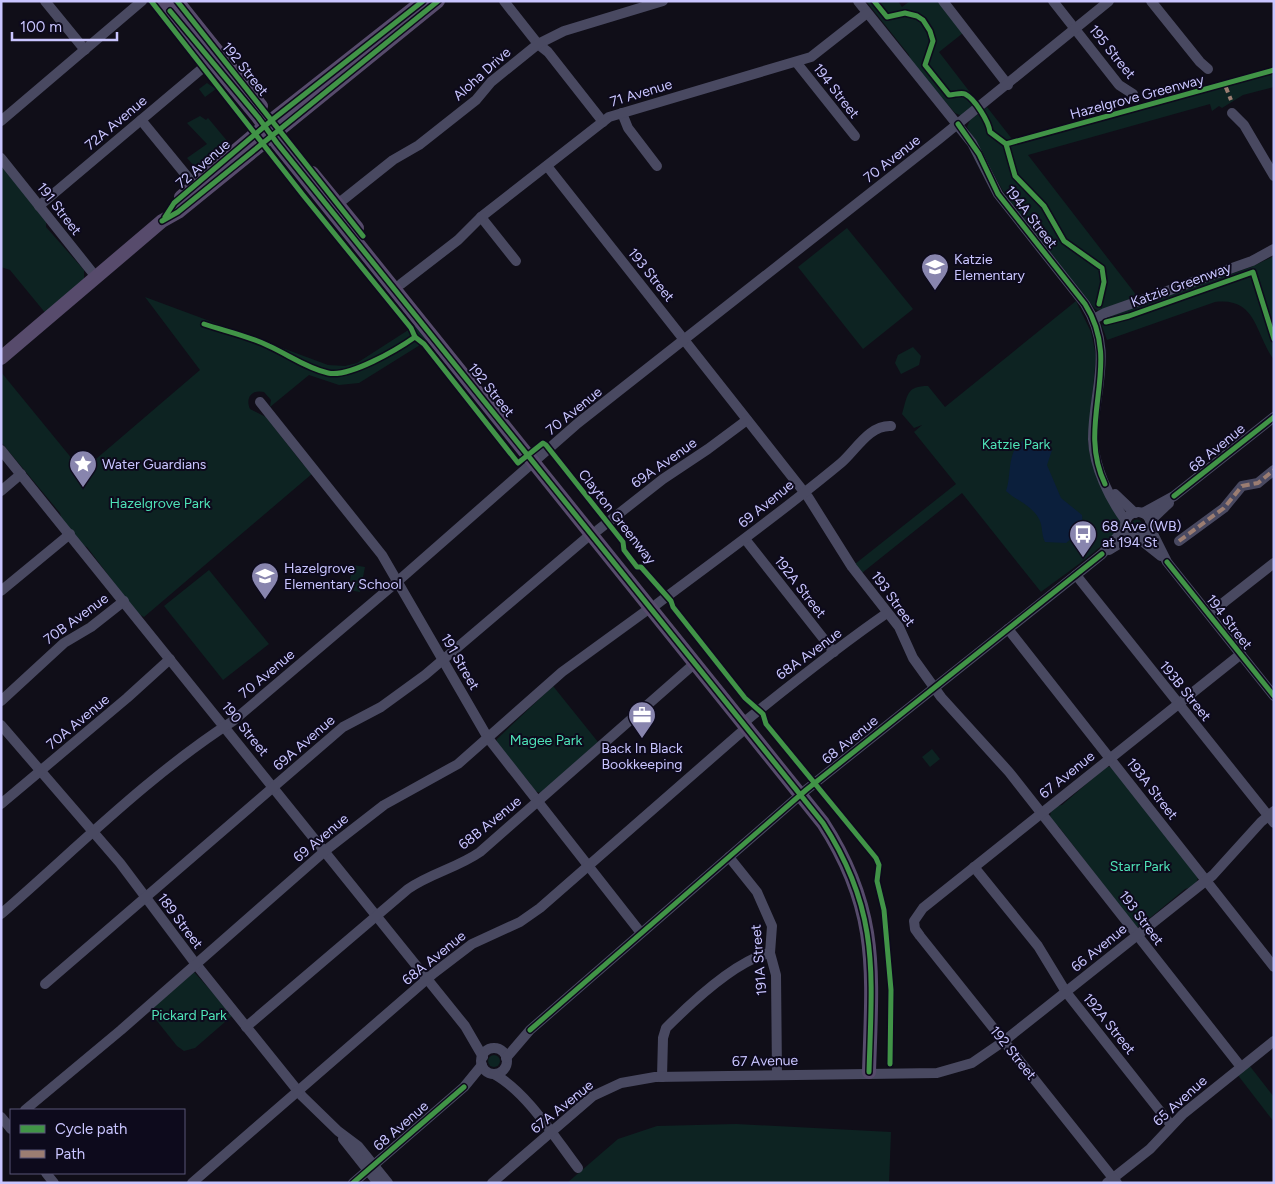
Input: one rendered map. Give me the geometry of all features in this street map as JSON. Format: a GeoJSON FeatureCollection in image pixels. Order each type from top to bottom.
{"type":"FeatureCollection","features":[{"type":"Feature","properties":{"kind":"main road","name":"192 Street"},"geometry":{"type":"LineString","coordinates":[[162,1],[211,61],[339,203],[537,460]]}},
{"type":"Feature","properties":{"kind":"main road","name":"192 Street"},"geometry":{"type":"LineString","coordinates":[[177,1],[271,128],[803,792],[844,859],[864,912],[871,970],[874,1072]]}},
{"type":"Feature","properties":{"kind":"main road","name":"72 Avenue"},"geometry":{"type":"LineString","coordinates":[[1,358],[162,221],[178,212],[271,128],[422,1]]}},
{"type":"Feature","properties":{"kind":"main road"},"geometry":{"type":"LineString","coordinates":[[406,26],[431,1]]}},
{"type":"Feature","properties":{"kind":"main road","name":"72 Avenue"},"geometry":{"type":"LineString","coordinates":[[162,221],[174,203],[195,186],[438,1]]}},
{"type":"Feature","properties":{"kind":"main road","name":"192 Street"},"geometry":{"type":"LineString","coordinates":[[594,532],[600,546],[653,606]]}},
{"type":"Feature","properties":{"kind":"street"},"geometry":{"type":"LineString","coordinates":[[45,1],[84,50]]}},
{"type":"Feature","properties":{"kind":"street"},"geometry":{"type":"LineString","coordinates":[[1,121],[142,1]]}},
{"type":"Feature","properties":{"kind":"street"},"geometry":{"type":"LineString","coordinates":[[504,1],[538,44],[548,52],[603,122]]}},
{"type":"Feature","properties":{"kind":"street","name":"Aloha Drive"},"geometry":{"type":"LineString","coordinates":[[339,203],[393,160],[419,145],[476,100],[491,82],[538,44],[564,31],[640,5],[663,1]]}},
{"type":"Feature","properties":{"kind":"street","name":"194A Street"},"geometry":{"type":"LineString","coordinates":[[858,1],[958,124],[979,154],[998,194],[1085,304],[1094,319]]}},
{"type":"Feature","properties":{"kind":"street"},"geometry":{"type":"LineString","coordinates":[[943,1],[1008,84]]}},
{"type":"Feature","properties":{"kind":"street","name":"195 Street"},"geometry":{"type":"LineString","coordinates":[[1053,1],[1119,85],[1133,94]]}},
{"type":"Feature","properties":{"kind":"street","name":"70 Avenue"},"geometry":{"type":"LineString","coordinates":[[1,914],[187,752],[225,726],[398,581],[578,423],[958,124],[1109,1]]}},
{"type":"Feature","properties":{"kind":"street"},"geometry":{"type":"LineString","coordinates":[[1151,1],[1200,62],[1208,69]]}},
{"type":"Feature","properties":{"kind":"street","name":"71 Avenue"},"geometry":{"type":"LineString","coordinates":[[401,284],[458,240],[481,217],[609,117],[796,62],[816,54],[867,13]]}},
{"type":"Feature","properties":{"kind":"street","name":"72A Avenue"},"geometry":{"type":"LineString","coordinates":[[39,206],[211,61]]}},
{"type":"Feature","properties":{"kind":"street","name":"194 Street"},"geometry":{"type":"LineString","coordinates":[[796,62],[855,136]]}},
{"type":"Feature","properties":{"kind":"street"},"geometry":{"type":"LineString","coordinates":[[622,113],[628,128],[656,166]]}},
{"type":"Feature","properties":{"kind":"street"},"geometry":{"type":"LineString","coordinates":[[1232,113],[1244,125],[1274,176]]}},
{"type":"Feature","properties":{"kind":"street"},"geometry":{"type":"LineString","coordinates":[[141,120],[195,186]]}},
{"type":"Feature","properties":{"kind":"street","name":"191 Street"},"geometry":{"type":"LineString","coordinates":[[1,158],[96,277]]}},
{"type":"Feature","properties":{"kind":"street","name":"193 Street"},"geometry":{"type":"LineString","coordinates":[[547,166],[803,492],[852,567],[899,627],[917,664],[934,687],[966,726],[1004,766],[1241,1067]]}},
{"type":"Feature","properties":{"kind":"street"},"geometry":{"type":"LineString","coordinates":[[481,217],[516,261]]}},
{"type":"Feature","properties":{"kind":"street"},"geometry":{"type":"LineString","coordinates":[[1094,319],[1105,313],[1249,262],[1274,249]]}},
{"type":"Feature","properties":{"kind":"street","name":"194 Street"},"geometry":{"type":"LineString","coordinates":[[1094,319],[1099,335],[1102,360],[1094,429],[1094,450],[1098,467],[1106,484],[1130,531],[1167,562],[1241,654],[1272,689]]}},
{"type":"Feature","properties":{"kind":"street","name":"191 Street"},"geometry":{"type":"LineString","coordinates":[[260,402],[373,543],[398,581],[488,738],[641,932]]}},
{"type":"Feature","properties":{"kind":"street","name":"68 Avenue"},"geometry":{"type":"LineString","coordinates":[[1130,531],[1146,534],[1150,524],[1174,496],[1274,417]]}},
{"type":"Feature","properties":{"kind":"street","name":"69A Avenue"},"geometry":{"type":"LineString","coordinates":[[45,984],[343,726],[381,707],[443,661],[594,532],[663,479],[747,420]]}},
{"type":"Feature","properties":{"kind":"street","name":"69 Avenue"},"geometry":{"type":"LineString","coordinates":[[26,1109],[121,1030],[195,963],[326,850],[384,805],[458,764],[574,662],[745,539],[842,462],[862,441],[882,426],[891,426]]}},
{"type":"Feature","properties":{"kind":"street","name":"190 Street"},"geometry":{"type":"LineString","coordinates":[[1,450],[326,850],[428,979],[465,1026],[487,1067],[522,1097],[578,1168]]}},
{"type":"Feature","properties":{"kind":"street"},"geometry":{"type":"LineString","coordinates":[[1180,541],[1224,508],[1242,486],[1258,483],[1274,470]]}},
{"type":"Feature","properties":{"kind":"street"},"geometry":{"type":"LineString","coordinates":[[1,490],[21,474]]}},
{"type":"Feature","properties":{"kind":"street","name":"194 Street"},"geometry":{"type":"LineString","coordinates":[[1106,484],[1150,524],[1167,562]]}},
{"type":"Feature","properties":{"kind":"street","name":"68 Avenue"},"geometry":{"type":"LineString","coordinates":[[501,1055],[803,792],[1130,531],[1139,513],[1174,496]]}},
{"type":"Feature","properties":{"kind":"street"},"geometry":{"type":"LineString","coordinates":[[1,591],[70,534]]}},
{"type":"Feature","properties":{"kind":"street","name":"192A Street"},"geometry":{"type":"LineString","coordinates":[[745,539],[834,652]]}},
{"type":"Feature","properties":{"kind":"street"},"geometry":{"type":"LineString","coordinates":[[1209,614],[1274,563]]}},
{"type":"Feature","properties":{"kind":"street","name":"193B Street"},"geometry":{"type":"LineString","coordinates":[[1076,575],[1178,704],[1272,817]]}},
{"type":"Feature","properties":{"kind":"street","name":"70B Avenue"},"geometry":{"type":"LineString","coordinates":[[1,701],[64,643],[91,627],[124,601]]}},
{"type":"Feature","properties":{"kind":"street","name":"68A Avenue"},"geometry":{"type":"LineString","coordinates":[[192,1183],[428,979],[472,944],[520,922],[540,908],[747,723],[834,652],[887,613]]}},
{"type":"Feature","properties":{"kind":"street","name":"193A Street"},"geometry":{"type":"LineString","coordinates":[[1008,629],[1274,967]]}},
{"type":"Feature","properties":{"kind":"street","name":"67 Avenue"},"geometry":{"type":"LineString","coordinates":[[914,921],[923,908],[974,866],[1042,814],[1241,654]]}},
{"type":"Feature","properties":{"kind":"street","name":"70A Avenue"},"geometry":{"type":"LineString","coordinates":[[1,804],[170,659]]}},
{"type":"Feature","properties":{"kind":"street","name":"68B Avenue"},"geometry":{"type":"LineString","coordinates":[[246,1027],[376,915],[423,879],[470,859],[700,664]]}},
{"type":"Feature","properties":{"kind":"street","name":"189 Street"},"geometry":{"type":"LineString","coordinates":[[1,725],[120,863],[195,963],[298,1091],[338,1131],[358,1146],[378,1183]]}},
{"type":"Feature","properties":{"kind":"street","name":"66 Avenue"},"geometry":{"type":"LineString","coordinates":[[1004,1041],[1206,880],[1272,817]]}},
{"type":"Feature","properties":{"kind":"street","name":"191A Street"},"geometry":{"type":"LineString","coordinates":[[729,856],[757,892],[768,913],[772,932],[770,953],[776,975],[777,1074]]}},
{"type":"Feature","properties":{"kind":"street","name":"192A Street"},"geometry":{"type":"LineString","coordinates":[[974,866],[1038,946],[1066,992],[1171,1124]]}},
{"type":"Feature","properties":{"kind":"street","name":"192 Street"},"geometry":{"type":"LineString","coordinates":[[914,921],[915,929],[920,936],[1113,1181]]}},
{"type":"Feature","properties":{"kind":"street"},"geometry":{"type":"LineString","coordinates":[[662,1077],[663,1038],[666,1028],[734,969],[759,955],[770,953]]}},
{"type":"Feature","properties":{"kind":"street","name":"190 Street"},"geometry":{"type":"LineString","coordinates":[[465,1026],[501,1055],[522,1097]]}},
{"type":"Feature","properties":{"kind":"street","name":"67 Avenue"},"geometry":{"type":"LineString","coordinates":[[662,1077],[874,1072],[937,1073],[954,1070],[972,1063],[1004,1041]]}},
{"type":"Feature","properties":{"kind":"street","name":"65 Avenue"},"geometry":{"type":"LineString","coordinates":[[1113,1181],[1150,1149],[1171,1124],[1274,1041]]}},
{"type":"Feature","properties":{"kind":"street"},"geometry":{"type":"LineString","coordinates":[[487,1067],[501,1055]]}},
{"type":"Feature","properties":{"kind":"street"},"geometry":{"type":"LineString","coordinates":[[487,1067],[502,1072],[501,1055]]}},
{"type":"Feature","properties":{"kind":"street","name":"68 Avenue"},"geometry":{"type":"LineString","coordinates":[[353,1183],[487,1067]]}},
{"type":"Feature","properties":{"kind":"street","name":"67A Avenue"},"geometry":{"type":"LineString","coordinates":[[492,1183],[584,1103],[606,1089],[634,1080],[662,1077]]}},
{"type":"Feature","properties":{"kind":"street","name":"189 Street"},"geometry":{"type":"LineString","coordinates":[[371,1167],[388,1183]]}},
{"type":"Feature","properties":{"kind":"green space"},"geometry":{"type":"Polygon","coordinates":[[[866,1],[898,1],[902,7],[910,1],[938,1],[963,33],[939,52],[979,104],[962,116],[955,113],[910,61],[909,55],[866,1]]]}},
{"type":"Feature","properties":{"kind":"green space"},"geometry":{"type":"Polygon","coordinates":[[[1274,67],[1274,87],[1243,95],[1222,108],[1219,106],[1212,111],[1210,104],[1028,155],[1137,296],[1099,311],[1095,309],[1007,198],[967,127],[970,120],[987,107],[1012,139],[1274,67]]]}},
{"type":"Feature","properties":{"kind":"green space"},"geometry":{"type":"Polygon","coordinates":[[[207,83],[216,89],[205,97],[199,89],[207,83]]]}},
{"type":"Feature","properties":{"kind":"green space"},"geometry":{"type":"Polygon","coordinates":[[[200,116],[206,120],[208,118],[228,142],[198,167],[195,167],[187,158],[207,144],[187,123],[200,116]]]}},
{"type":"Feature","properties":{"kind":"green space"},"geometry":{"type":"Polygon","coordinates":[[[1,164],[46,222],[46,227],[84,270],[84,279],[47,315],[10,270],[1,267],[1,164]]]}},
{"type":"Feature","properties":{"kind":"green space"},"geometry":{"type":"Polygon","coordinates":[[[847,228],[913,309],[863,349],[798,267],[847,228]]]}},
{"type":"Feature","properties":{"kind":"green space"},"geometry":{"type":"Polygon","coordinates":[[[1274,256],[1274,360],[1247,311],[1239,305],[1229,302],[1215,302],[1107,340],[1102,326],[1104,318],[1251,267],[1274,256]]]}},
{"type":"Feature","properties":{"kind":"green space","name":"Hazelgrove Park"},"geometry":{"type":"Polygon","coordinates":[[[145,297],[328,365],[345,366],[357,363],[416,325],[428,340],[359,383],[339,385],[309,375],[270,407],[271,400],[264,392],[253,393],[248,401],[250,409],[266,417],[302,463],[313,473],[144,617],[137,613],[87,547],[82,545],[60,513],[1,442],[1,372],[82,471],[200,370],[145,297]]]}},
{"type":"Feature","properties":{"kind":"green space","name":"Katzie Park"},"geometry":{"type":"Polygon","coordinates":[[[1076,301],[1091,332],[1096,356],[1088,440],[1090,455],[1099,483],[1122,521],[1118,528],[1100,548],[1041,592],[962,493],[862,573],[855,564],[956,484],[914,432],[922,425],[914,428],[902,414],[909,393],[921,386],[928,386],[945,407],[1076,301]]]}},
{"type":"Feature","properties":{"kind":"green space"},"geometry":{"type":"Polygon","coordinates":[[[913,347],[921,356],[919,365],[901,374],[895,363],[898,355],[913,347]]]}},
{"type":"Feature","properties":{"kind":"green space"},"geometry":{"type":"Polygon","coordinates":[[[1137,519],[1143,525],[1137,531],[1131,525],[1137,519]]]}},
{"type":"Feature","properties":{"kind":"green space"},"geometry":{"type":"Polygon","coordinates":[[[353,565],[365,567],[360,592],[348,590],[353,565]]]}},
{"type":"Feature","properties":{"kind":"green space"},"geometry":{"type":"Polygon","coordinates":[[[209,570],[269,644],[223,680],[164,606],[209,570]]]}},
{"type":"Feature","properties":{"kind":"green space","name":"Magee Park"},"geometry":{"type":"Polygon","coordinates":[[[553,686],[598,742],[541,793],[534,791],[529,782],[496,743],[497,739],[553,686]]]}},
{"type":"Feature","properties":{"kind":"green space"},"geometry":{"type":"Polygon","coordinates":[[[932,749],[940,759],[930,767],[922,757],[932,749]]]}},
{"type":"Feature","properties":{"kind":"green space","name":"Starr Park"},"geometry":{"type":"Polygon","coordinates":[[[1106,767],[1111,767],[1198,877],[1194,885],[1185,889],[1139,927],[1136,927],[1050,818],[1053,809],[1062,805],[1106,767]]]}},
{"type":"Feature","properties":{"kind":"green space","name":"Pickard Park"},"geometry":{"type":"Polygon","coordinates":[[[194,972],[233,1015],[195,1048],[184,1051],[177,1046],[149,1011],[194,972]]]}},
{"type":"Feature","properties":{"kind":"green space"},"geometry":{"type":"Polygon","coordinates":[[[492,1055],[496,1055],[500,1061],[496,1067],[492,1067],[488,1063],[488,1059],[492,1055]]]}},
{"type":"Feature","properties":{"kind":"green space"},"geometry":{"type":"Polygon","coordinates":[[[1249,1065],[1274,1097],[1274,1122],[1237,1074],[1249,1065]]]}},
{"type":"Feature","properties":{"kind":"green space"},"geometry":{"type":"Polygon","coordinates":[[[736,1124],[891,1132],[889,1183],[567,1183],[618,1139],[657,1126],[736,1124]]]}},
{"type":"Feature","properties":{"kind":"water"},"geometry":{"type":"Polygon","coordinates":[[[1025,440],[1040,441],[1050,446],[1052,450],[1047,465],[1061,498],[1082,515],[1083,529],[1066,543],[1045,542],[1036,514],[1006,491],[1012,456],[1019,444],[1025,440]]]}},
{"type":"Feature","properties":{"kind":"marked path"},"geometry":{"type":"LineString","coordinates":[[1225,85],[1231,100]]}},
{"type":"Feature","properties":{"kind":"marked path"},"geometry":{"type":"LineString","coordinates":[[1179,541],[1224,508],[1242,486],[1258,483],[1274,470]]}},
{"type":"Feature","properties":{"kind":"cycle path","name":"Clayton Greenway"},"geometry":{"type":"LineString","coordinates":[[151,1],[303,195],[411,328],[415,337],[424,344],[518,463],[543,443],[546,445],[623,542],[624,550],[637,567],[641,567],[671,601],[673,607],[745,698],[763,714],[766,724],[876,858],[879,865],[877,881],[884,910],[891,990],[890,1064]]}},
{"type":"Feature","properties":{"kind":"cycle path"},"geometry":{"type":"LineString","coordinates":[[177,1],[363,236]]}},
{"type":"Feature","properties":{"kind":"cycle path"},"geometry":{"type":"LineString","coordinates":[[165,217],[174,203],[272,120],[423,1]]}},
{"type":"Feature","properties":{"kind":"cycle path"},"geometry":{"type":"LineString","coordinates":[[162,221],[178,212],[438,1]]}},
{"type":"Feature","properties":{"kind":"cycle path"},"geometry":{"type":"LineString","coordinates":[[874,1],[887,17],[905,13],[917,16],[923,20],[930,31],[933,41],[925,65],[949,95],[963,93],[973,101],[984,117],[990,132],[1006,144],[1015,176],[1044,206],[1064,241],[1102,268],[1104,282],[1099,304]]}},
{"type":"Feature","properties":{"kind":"cycle path"},"geometry":{"type":"LineString","coordinates":[[170,11],[258,117],[823,823],[855,885],[869,943],[871,973],[869,1072]]}},
{"type":"Feature","properties":{"kind":"cycle path","name":"Hazelgrove Greenway"},"geometry":{"type":"LineString","coordinates":[[1006,144],[1274,70]]}},
{"type":"Feature","properties":{"kind":"cycle path"},"geometry":{"type":"LineString","coordinates":[[958,124],[979,154],[998,194],[1085,304],[1096,327],[1101,371],[1095,438],[1097,461],[1105,484]]}},
{"type":"Feature","properties":{"kind":"cycle path","name":"Katzie Greenway"},"geometry":{"type":"LineString","coordinates":[[1106,322],[1129,316],[1253,272],[1274,339]]}},
{"type":"Feature","properties":{"kind":"cycle path"},"geometry":{"type":"LineString","coordinates":[[204,324],[261,342],[305,365],[328,373],[348,371],[360,367],[386,355],[415,337]]}},
{"type":"Feature","properties":{"kind":"cycle path"},"geometry":{"type":"LineString","coordinates":[[1174,496],[1274,417]]}},
{"type":"Feature","properties":{"kind":"cycle path"},"geometry":{"type":"LineString","coordinates":[[530,1030],[806,790],[1102,554]]}},
{"type":"Feature","properties":{"kind":"cycle path"},"geometry":{"type":"LineString","coordinates":[[1167,562],[1274,696]]}},
{"type":"Feature","properties":{"kind":"cycle path"},"geometry":{"type":"LineString","coordinates":[[353,1183],[464,1087]]}},
{"type":"Feature","properties":{"kind":"place","name":"Katzie Elementary"},"geometry":{"type":"Point","coordinates":[935,291]}},
{"type":"Feature","properties":{"kind":"place","name":"Water Guardians"},"geometry":{"type":"Point","coordinates":[83,488]}},
{"type":"Feature","properties":{"kind":"place","name":"68 Ave (WB) at 194 St"},"geometry":{"type":"Point","coordinates":[1083,558]}},
{"type":"Feature","properties":{"kind":"place","name":"Hazelgrove Elementary School"},"geometry":{"type":"Point","coordinates":[265,600]}},
{"type":"Feature","properties":{"kind":"place","name":"Back In Black Bookkeeping"},"geometry":{"type":"Point","coordinates":[642,739]}}]}
